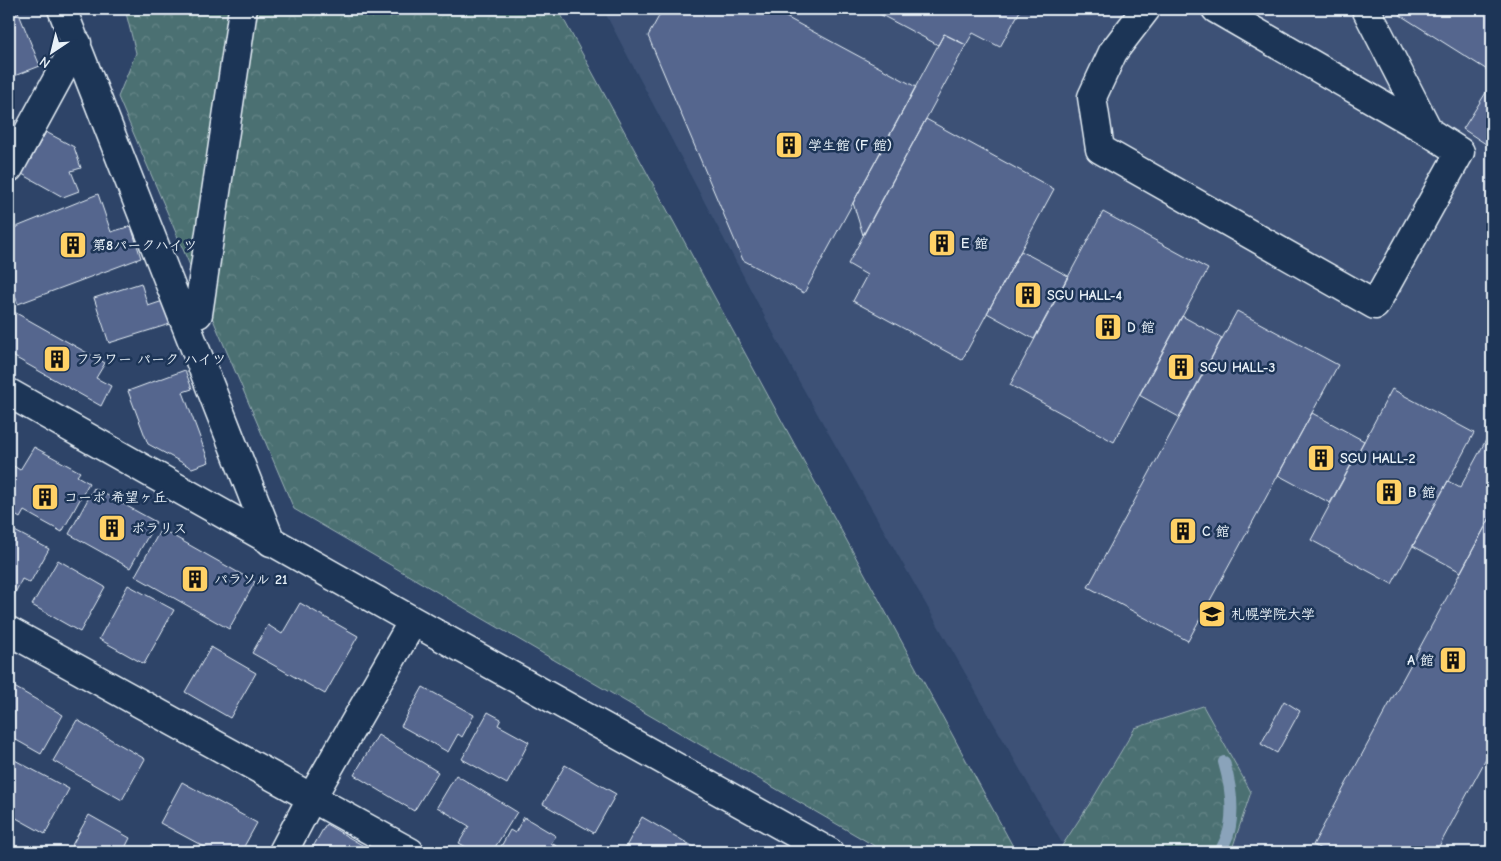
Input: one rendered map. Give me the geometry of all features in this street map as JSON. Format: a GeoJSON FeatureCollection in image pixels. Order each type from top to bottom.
{"type":"FeatureCollection","features":[{"type":"Feature","properties":{"kind":"street"},"geometry":{"type":"LineString","coordinates":[[62,9],[271,542]]}},
{"type":"Feature","properties":{"kind":"street"},"geometry":{"type":"LineString","coordinates":[[198,314],[243,9]]}},
{"type":"Feature","properties":{"kind":"street"},"geometry":{"type":"LineString","coordinates":[[1146,9],[1113,52],[1092,97],[1100,149],[1375,305],[1460,152],[1429,132],[1216,9]]}},
{"type":"Feature","properties":{"kind":"street"},"geometry":{"type":"LineString","coordinates":[[1366,9],[1429,132]]}},
{"type":"Feature","properties":{"kind":"street"},"geometry":{"type":"LineString","coordinates":[[9,168],[76,43]]}},
{"type":"Feature","properties":{"kind":"street"},"geometry":{"type":"LineString","coordinates":[[9,392],[413,622],[830,852]]}},
{"type":"Feature","properties":{"kind":"street"},"geometry":{"type":"LineString","coordinates":[[283,852],[413,622]]}},
{"type":"Feature","properties":{"kind":"street"},"geometry":{"type":"LineString","coordinates":[[9,631],[410,852]]}},
{"type":"Feature","properties":{"kind":"shaded area","name":"札幌学院大学"},"geometry":{"type":"Polygon","coordinates":[[[603,9],[1492,9],[1492,852],[1067,852],[796,376],[603,9]]]}},
{"type":"Feature","properties":{"kind":"green space"},"geometry":{"type":"Polygon","coordinates":[[[125,9],[558,9],[1016,852],[885,852],[294,509],[118,97],[136,53],[125,9]]]}},
{"type":"Feature","properties":{"kind":"green space"},"geometry":{"type":"Polygon","coordinates":[[[1203,706],[1251,792],[1231,852],[1058,852],[1135,728],[1203,706]]]}},
{"type":"Feature","properties":{"kind":"building"},"geometry":{"type":"Polygon","coordinates":[[[9,9],[17,9],[40,66],[9,78],[9,9]]]}},
{"type":"Feature","properties":{"kind":"building","name":"学生館 (F 館)"},"geometry":{"type":"Polygon","coordinates":[[[663,9],[771,9],[916,87],[804,293],[743,260],[648,36],[663,9]]]}},
{"type":"Feature","properties":{"kind":"building"},"geometry":{"type":"Polygon","coordinates":[[[870,9],[1021,9],[1000,47],[973,33],[966,45],[944,34],[938,45],[870,9]]]}},
{"type":"Feature","properties":{"kind":"building"},"geometry":{"type":"Polygon","coordinates":[[[1404,9],[1492,9],[1492,73],[1400,15],[1404,9]]]}},
{"type":"Feature","properties":{"kind":"building"},"geometry":{"type":"Polygon","coordinates":[[[944,34],[966,45],[863,235],[853,203],[944,34]]]}},
{"type":"Feature","properties":{"kind":"building"},"geometry":{"type":"Polygon","coordinates":[[[1492,83],[1492,148],[1463,129],[1492,83]]]}},
{"type":"Feature","properties":{"kind":"building","name":"E 館"},"geometry":{"type":"Polygon","coordinates":[[[926,119],[1054,189],[962,360],[853,301],[867,275],[848,264],[926,119]]]}},
{"type":"Feature","properties":{"kind":"building"},"geometry":{"type":"Polygon","coordinates":[[[46,132],[74,147],[81,168],[71,171],[79,191],[63,197],[22,174],[46,132]]]}},
{"type":"Feature","properties":{"kind":"building","name":"第8パークハイツ"},"geometry":{"type":"Polygon","coordinates":[[[98,194],[111,232],[131,226],[141,258],[18,304],[9,280],[9,230],[98,194]]]}},
{"type":"Feature","properties":{"kind":"building","name":"D 館"},"geometry":{"type":"Polygon","coordinates":[[[1103,212],[1208,269],[1114,442],[1010,385],[1103,212]]]}},
{"type":"Feature","properties":{"kind":"building","name":"SGU HALL-4"},"geometry":{"type":"Polygon","coordinates":[[[1021,251],[1068,276],[1034,339],[987,313],[1021,251]]]}},
{"type":"Feature","properties":{"kind":"building"},"geometry":{"type":"Polygon","coordinates":[[[141,283],[148,306],[166,300],[173,323],[109,343],[94,298],[141,283]]]}},
{"type":"Feature","properties":{"kind":"building","name":"フラワー パーク ハイツ"},"geometry":{"type":"Polygon","coordinates":[[[9,309],[105,363],[96,378],[111,386],[101,406],[9,354],[9,309]]]}},
{"type":"Feature","properties":{"kind":"building","name":"C 館"},"geometry":{"type":"Polygon","coordinates":[[[1237,311],[1338,365],[1188,641],[1088,587],[1237,311]]]}},
{"type":"Feature","properties":{"kind":"building","name":"SGU HALL-3"},"geometry":{"type":"Polygon","coordinates":[[[1182,316],[1222,338],[1179,417],[1139,395],[1182,316]]]}},
{"type":"Feature","properties":{"kind":"building"},"geometry":{"type":"Polygon","coordinates":[[[185,370],[192,389],[183,392],[209,462],[192,468],[148,444],[128,391],[185,370]]]}},
{"type":"Feature","properties":{"kind":"building","name":"B 館"},"geometry":{"type":"Polygon","coordinates":[[[1392,389],[1474,433],[1392,584],[1311,540],[1392,389]]]}},
{"type":"Feature","properties":{"kind":"building","name":"SGU HALL-2"},"geometry":{"type":"Polygon","coordinates":[[[1312,413],[1364,441],[1330,503],[1278,475],[1312,413]]]}},
{"type":"Feature","properties":{"kind":"building"},"geometry":{"type":"Polygon","coordinates":[[[1492,429],[1492,486],[1485,499],[1492,503],[1492,514],[1461,572],[1413,546],[1448,481],[1460,488],[1492,429]]]}},
{"type":"Feature","properties":{"kind":"building","name":"コーポ 希望ヶ丘"},"geometry":{"type":"Polygon","coordinates":[[[34,447],[80,472],[77,476],[89,483],[62,532],[24,511],[20,518],[9,511],[9,463],[20,470],[34,447]]]}},
{"type":"Feature","properties":{"kind":"building","name":"ポラリス"},"geometry":{"type":"Polygon","coordinates":[[[94,488],[156,522],[130,568],[69,534],[94,488]]]}},
{"type":"Feature","properties":{"kind":"building","name":"A 館"},"geometry":{"type":"Polygon","coordinates":[[[1492,514],[1492,748],[1436,852],[1327,852],[1313,845],[1492,514]]]}},
{"type":"Feature","properties":{"kind":"building"},"geometry":{"type":"Polygon","coordinates":[[[9,528],[49,549],[30,583],[22,579],[12,599],[9,597],[9,528]]]}},
{"type":"Feature","properties":{"kind":"building","name":"パラソル 21"},"geometry":{"type":"Polygon","coordinates":[[[161,529],[255,582],[229,629],[135,576],[161,529]]]}},
{"type":"Feature","properties":{"kind":"building"},"geometry":{"type":"Polygon","coordinates":[[[58,560],[105,587],[80,632],[32,605],[58,560]]]}},
{"type":"Feature","properties":{"kind":"building"},"geometry":{"type":"Polygon","coordinates":[[[128,585],[174,610],[144,664],[99,639],[128,585]]]}},
{"type":"Feature","properties":{"kind":"building"},"geometry":{"type":"Polygon","coordinates":[[[300,603],[358,636],[325,694],[252,653],[268,625],[282,634],[300,603]]]}},
{"type":"Feature","properties":{"kind":"building"},"geometry":{"type":"Polygon","coordinates":[[[211,647],[256,673],[230,718],[185,692],[211,647]]]}},
{"type":"Feature","properties":{"kind":"building"},"geometry":{"type":"Polygon","coordinates":[[[9,684],[63,715],[41,754],[9,736],[9,684]]]}},
{"type":"Feature","properties":{"kind":"building"},"geometry":{"type":"Polygon","coordinates":[[[423,687],[474,715],[462,737],[458,734],[448,752],[401,726],[423,687]]]}},
{"type":"Feature","properties":{"kind":"building"},"geometry":{"type":"Polygon","coordinates":[[[1284,701],[1300,711],[1277,753],[1261,744],[1284,701]]]}},
{"type":"Feature","properties":{"kind":"building"},"geometry":{"type":"Polygon","coordinates":[[[488,712],[501,719],[498,725],[529,742],[507,784],[462,759],[488,712]]]}},
{"type":"Feature","properties":{"kind":"building"},"geometry":{"type":"Polygon","coordinates":[[[77,720],[145,759],[122,800],[53,761],[77,720]]]}},
{"type":"Feature","properties":{"kind":"building"},"geometry":{"type":"Polygon","coordinates":[[[378,735],[438,772],[414,811],[354,775],[378,735]]]}},
{"type":"Feature","properties":{"kind":"building"},"geometry":{"type":"Polygon","coordinates":[[[9,757],[69,789],[45,834],[9,814],[9,757]]]}},
{"type":"Feature","properties":{"kind":"building"},"geometry":{"type":"Polygon","coordinates":[[[565,765],[616,794],[594,833],[543,804],[565,765]]]}},
{"type":"Feature","properties":{"kind":"building"},"geometry":{"type":"Polygon","coordinates":[[[456,775],[517,812],[492,852],[475,852],[459,843],[469,826],[437,807],[456,775]]]}},
{"type":"Feature","properties":{"kind":"building"},"geometry":{"type":"Polygon","coordinates":[[[182,782],[257,823],[241,852],[214,852],[160,823],[182,782]]]}},
{"type":"Feature","properties":{"kind":"building"},"geometry":{"type":"Polygon","coordinates":[[[89,815],[130,838],[123,852],[68,852],[89,815]]]}},
{"type":"Feature","properties":{"kind":"building"},"geometry":{"type":"Polygon","coordinates":[[[524,817],[556,836],[551,843],[567,852],[498,852],[510,830],[515,833],[524,817]]]}},
{"type":"Feature","properties":{"kind":"building"},"geometry":{"type":"Polygon","coordinates":[[[642,817],[701,851],[623,852],[642,817]]]}},
{"type":"Feature","properties":{"kind":"building"},"geometry":{"type":"Polygon","coordinates":[[[326,824],[374,852],[310,852],[326,824]]]}},
{"type":"Feature","properties":{"kind":"building"},"geometry":{"type":"Polygon","coordinates":[[[151,845],[163,852],[147,852],[151,845]]]}},
{"type":"Feature","properties":{"kind":"waterway"},"geometry":{"type":"LineString","coordinates":[[1220,852],[1229,833],[1232,810],[1230,786],[1224,762]]}},
{"type":"Feature","properties":{"kind":"place","name":"学生館 (F 館)"},"geometry":{"type":"Point","coordinates":[789,145]}},
{"type":"Feature","properties":{"kind":"place","name":"E 館"},"geometry":{"type":"Point","coordinates":[942,243]}},
{"type":"Feature","properties":{"kind":"place","name":"第8パークハイツ"},"geometry":{"type":"Point","coordinates":[73,245]}},
{"type":"Feature","properties":{"kind":"place","name":"SGU HALL-4"},"geometry":{"type":"Point","coordinates":[1028,295]}},
{"type":"Feature","properties":{"kind":"place","name":"D 館"},"geometry":{"type":"Point","coordinates":[1108,327]}},
{"type":"Feature","properties":{"kind":"place","name":"フラワー パーク ハイツ"},"geometry":{"type":"Point","coordinates":[57,359]}},
{"type":"Feature","properties":{"kind":"place","name":"SGU HALL-3"},"geometry":{"type":"Point","coordinates":[1181,367]}},
{"type":"Feature","properties":{"kind":"place","name":"SGU HALL-2"},"geometry":{"type":"Point","coordinates":[1321,458]}},
{"type":"Feature","properties":{"kind":"place","name":"B 館"},"geometry":{"type":"Point","coordinates":[1389,492]}},
{"type":"Feature","properties":{"kind":"place","name":"コーポ 希望ヶ丘"},"geometry":{"type":"Point","coordinates":[45,497]}},
{"type":"Feature","properties":{"kind":"place","name":"ポラリス"},"geometry":{"type":"Point","coordinates":[112,528]}},
{"type":"Feature","properties":{"kind":"place","name":"C 館"},"geometry":{"type":"Point","coordinates":[1183,531]}},
{"type":"Feature","properties":{"kind":"place","name":"パラソル 21"},"geometry":{"type":"Point","coordinates":[195,579]}},
{"type":"Feature","properties":{"kind":"place","name":"札幌学院大学"},"geometry":{"type":"Point","coordinates":[1212,614]}},
{"type":"Feature","properties":{"kind":"place","name":"A 館"},"geometry":{"type":"Point","coordinates":[1453,660]}}]}
